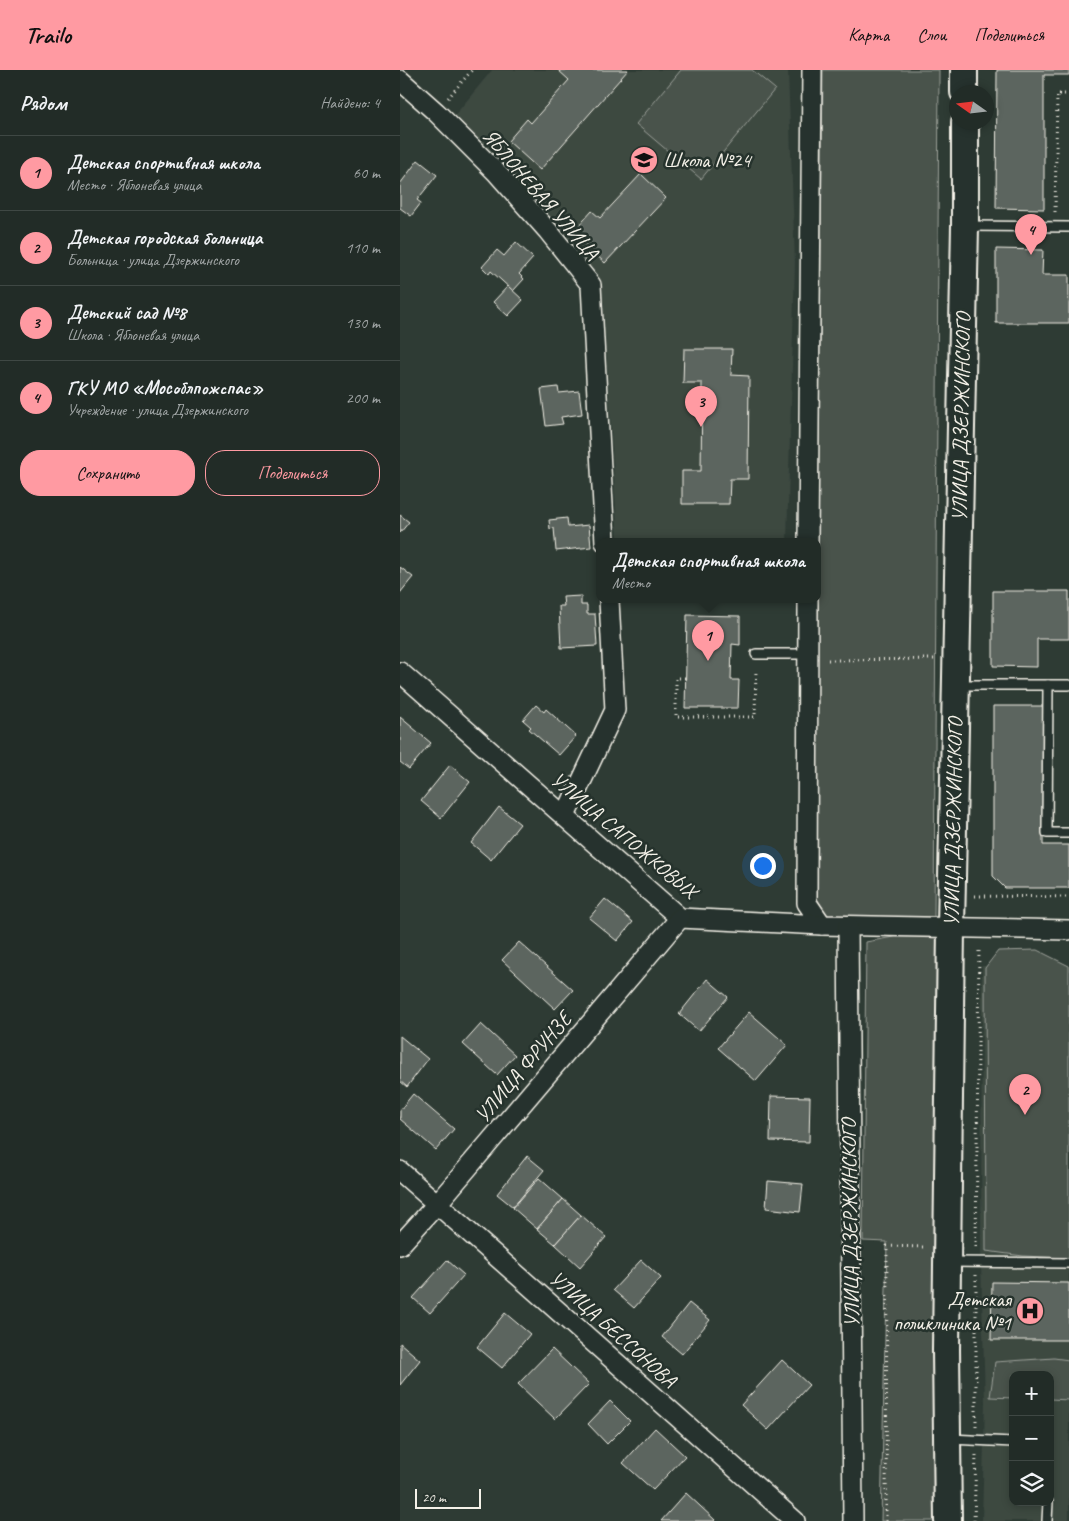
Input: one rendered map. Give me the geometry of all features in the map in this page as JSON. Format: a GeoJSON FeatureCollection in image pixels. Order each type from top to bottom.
{"type":"FeatureCollection","features":[{"type":"Feature","properties":{"kind":"street"},"geometry":{"type":"LineString","coordinates":[[808,538],[812,270],[812,70]]}},
{"type":"Feature","properties":{"kind":"street"},"geometry":{"type":"LineString","coordinates":[[964,70],[964,85]]}},
{"type":"Feature","properties":{"kind":"street","name":"ЯБЛОНЕВАЯ УЛИЦА"},"geometry":{"type":"LineString","coordinates":[[400,80],[436,112],[496,172],[548,231],[591,285],[606,538]]}},
{"type":"Feature","properties":{"kind":"street","name":"УЛИЦА ДЗЕРЖИНСКОГО"},"geometry":{"type":"LineString","coordinates":[[948,1521],[947,1439],[939,1255],[951,928],[964,896],[957,659],[965,226],[964,130]]}},
{"type":"Feature","properties":{"kind":"street"},"geometry":{"type":"LineString","coordinates":[[565,816],[615,710],[609,603]]}},
{"type":"Feature","properties":{"kind":"street"},"geometry":{"type":"LineString","coordinates":[[808,603],[807,903],[822,925]]}},
{"type":"Feature","properties":{"kind":"street","name":"УЛИЦА САПОЖКОВЫХ"},"geometry":{"type":"LineString","coordinates":[[400,672],[680,918],[848,926],[1069,930]]}},
{"type":"Feature","properties":{"kind":"street","name":"УЛИЦА ФРУНЗЕ"},"geometry":{"type":"LineString","coordinates":[[400,1245],[680,918]]}},
{"type":"Feature","properties":{"kind":"street","name":"УЛИЦА ДЗЕРЖИНСКОГО"},"geometry":{"type":"LineString","coordinates":[[848,926],[853,1521]]}},
{"type":"Feature","properties":{"kind":"street","name":"УЛИЦА БЕССОНОВА"},"geometry":{"type":"LineString","coordinates":[[400,1171],[795,1521]]}},
{"type":"Feature","properties":{"kind":"lane"},"geometry":{"type":"LineString","coordinates":[[965,226],[1069,227]]}},
{"type":"Feature","properties":{"kind":"lane"},"geometry":{"type":"LineString","coordinates":[[756,654],[807,657]]}},
{"type":"Feature","properties":{"kind":"lane"},"geometry":{"type":"LineString","coordinates":[[957,685],[1069,685]]}},
{"type":"Feature","properties":{"kind":"lane"},"geometry":{"type":"LineString","coordinates":[[1048,685],[1047,833],[1069,833]]}},
{"type":"Feature","properties":{"kind":"lane"},"geometry":{"type":"LineString","coordinates":[[939,1255],[976,1262],[1069,1263]]}},
{"type":"Feature","properties":{"kind":"lane"},"geometry":{"type":"LineString","coordinates":[[947,1439],[1009,1442]]}},
{"type":"Feature","properties":{"kind":"lane"},"geometry":{"type":"LineString","coordinates":[[1047,1521],[1048,1506]]}},
{"type":"Feature","properties":{"kind":"path"},"geometry":{"type":"LineString","coordinates":[[1054,227],[1058,94],[1069,94]]}},
{"type":"Feature","properties":{"kind":"path"},"geometry":{"type":"LineString","coordinates":[[685,678],[676,678],[676,717],[756,717],[756,654]]}},
{"type":"Feature","properties":{"kind":"path"},"geometry":{"type":"LineString","coordinates":[[807,657],[957,659]]}},
{"type":"Feature","properties":{"kind":"path"},"geometry":{"type":"LineString","coordinates":[[974,1521],[979,929],[964,896],[1069,897]]}},
{"type":"Feature","properties":{"kind":"path"},"geometry":{"type":"LineString","coordinates":[[886,1521],[887,1246],[939,1255]]}},
{"type":"Feature","properties":{"kind":"shaded area"},"geometry":{"type":"Polygon","coordinates":[[[492,70],[788,70],[795,263],[787,538],[618,538],[603,302],[592,274],[541,204],[455,115],[492,70]]]}},
{"type":"Feature","properties":{"kind":"shaded area"},"geometry":{"type":"Polygon","coordinates":[[[681,70],[752,70],[775,89],[701,179],[636,124],[681,70]]]}},
{"type":"Feature","properties":{"kind":"shaded area"},"geometry":{"type":"Polygon","coordinates":[[[823,70],[939,70],[934,920],[827,916],[814,893],[817,603],[821,603],[821,538],[818,538],[823,70]]]}},
{"type":"Feature","properties":{"kind":"shaded area"},"geometry":{"type":"Polygon","coordinates":[[[915,933],[933,933],[938,941],[934,1295],[940,1521],[881,1521],[887,1242],[863,1241],[866,942],[915,933]]]}},
{"type":"Feature","properties":{"kind":"shaded area"},"geometry":{"type":"Polygon","coordinates":[[[1037,950],[1069,966],[1069,1256],[1067,1258],[1023,1256],[986,1251],[985,968],[998,951],[1037,950]]]}},
{"type":"Feature","properties":{"kind":"shaded area"},"geometry":{"type":"Polygon","coordinates":[[[982,966],[1069,967],[1069,1521],[982,1521],[985,1401],[981,1263],[982,966]]]}},
{"type":"Feature","properties":{"kind":"shaded area"},"geometry":{"type":"Polygon","coordinates":[[[1054,1358],[1069,1360],[1069,1400],[1054,1399],[1054,1371],[1009,1371],[1009,1398],[990,1397],[995,1362],[1054,1358]]]}},
{"type":"Feature","properties":{"kind":"building"},"geometry":{"type":"Polygon","coordinates":[[[558,70],[628,70],[540,170],[508,141],[527,119],[531,123],[569,80],[558,70]]]}},
{"type":"Feature","properties":{"kind":"building"},"geometry":{"type":"Polygon","coordinates":[[[997,70],[1069,70],[1069,75],[1044,75],[1044,209],[996,208],[997,70]]]}},
{"type":"Feature","properties":{"kind":"building"},"geometry":{"type":"Polygon","coordinates":[[[418,160],[437,175],[417,200],[421,203],[411,216],[400,208],[400,184],[418,160]]]}},
{"type":"Feature","properties":{"kind":"building"},"geometry":{"type":"Polygon","coordinates":[[[641,174],[666,198],[605,263],[580,240],[583,236],[576,229],[592,211],[600,218],[641,174]]]}},
{"type":"Feature","properties":{"kind":"building"},"geometry":{"type":"Polygon","coordinates":[[[516,242],[533,258],[519,274],[524,279],[513,291],[491,271],[489,274],[482,267],[497,250],[504,256],[516,242]]]}},
{"type":"Feature","properties":{"kind":"building"},"geometry":{"type":"Polygon","coordinates":[[[996,249],[1043,250],[1042,275],[1069,275],[1069,323],[996,323],[996,249]]]}},
{"type":"Feature","properties":{"kind":"building"},"geometry":{"type":"Polygon","coordinates":[[[508,286],[523,300],[508,316],[493,302],[508,286]]]}},
{"type":"Feature","properties":{"kind":"building"},"geometry":{"type":"Polygon","coordinates":[[[684,349],[732,349],[731,375],[749,376],[748,479],[730,479],[729,504],[682,504],[682,471],[701,471],[702,383],[683,383],[684,349]]]}},
{"type":"Feature","properties":{"kind":"building"},"geometry":{"type":"Polygon","coordinates":[[[558,387],[559,393],[579,391],[582,414],[561,417],[563,424],[546,426],[541,389],[558,387]]]}},
{"type":"Feature","properties":{"kind":"building"},"geometry":{"type":"Polygon","coordinates":[[[400,515],[409,522],[400,533],[400,515]]]}},
{"type":"Feature","properties":{"kind":"building"},"geometry":{"type":"Polygon","coordinates":[[[567,518],[568,527],[589,525],[591,547],[556,551],[554,528],[550,529],[549,520],[567,518]]]}},
{"type":"Feature","properties":{"kind":"building"},"geometry":{"type":"Polygon","coordinates":[[[400,567],[413,577],[400,593],[400,567]]]}},
{"type":"Feature","properties":{"kind":"building"},"geometry":{"type":"Polygon","coordinates":[[[993,591],[1069,591],[1069,639],[1037,639],[1037,667],[993,666],[993,591]]]}},
{"type":"Feature","properties":{"kind":"building"},"geometry":{"type":"Polygon","coordinates":[[[581,596],[581,605],[587,605],[587,614],[595,614],[597,646],[561,648],[559,606],[564,606],[563,597],[581,596]]]}},
{"type":"Feature","properties":{"kind":"building"},"geometry":{"type":"Polygon","coordinates":[[[687,615],[740,616],[740,645],[732,644],[731,680],[739,680],[738,708],[685,708],[687,615]]]}},
{"type":"Feature","properties":{"kind":"building"},"geometry":{"type":"Polygon","coordinates":[[[536,705],[544,712],[546,709],[576,736],[559,755],[529,729],[531,727],[523,720],[536,705]]]}},
{"type":"Feature","properties":{"kind":"building"},"geometry":{"type":"Polygon","coordinates":[[[993,706],[1044,706],[1043,845],[1069,845],[1069,888],[1005,888],[993,876],[993,706]]]}},
{"type":"Feature","properties":{"kind":"building"},"geometry":{"type":"Polygon","coordinates":[[[400,717],[431,743],[409,769],[400,762],[400,717]]]}},
{"type":"Feature","properties":{"kind":"building"},"geometry":{"type":"Polygon","coordinates":[[[450,765],[470,782],[441,818],[421,801],[450,765]]]}},
{"type":"Feature","properties":{"kind":"building"},"geometry":{"type":"Polygon","coordinates":[[[499,807],[520,824],[491,860],[471,843],[499,807]]]}},
{"type":"Feature","properties":{"kind":"building"},"geometry":{"type":"Polygon","coordinates":[[[605,899],[633,922],[617,941],[589,918],[605,899]]]}},
{"type":"Feature","properties":{"kind":"building"},"geometry":{"type":"Polygon","coordinates":[[[519,942],[573,990],[555,1009],[502,960],[519,942]]]}},
{"type":"Feature","properties":{"kind":"building"},"geometry":{"type":"Polygon","coordinates":[[[707,979],[728,997],[699,1031],[679,1014],[707,979]]]}},
{"type":"Feature","properties":{"kind":"building"},"geometry":{"type":"Polygon","coordinates":[[[749,1012],[787,1045],[756,1081],[718,1048],[749,1012]]]}},
{"type":"Feature","properties":{"kind":"building"},"geometry":{"type":"Polygon","coordinates":[[[481,1024],[515,1055],[497,1075],[463,1044],[481,1024]]]}},
{"type":"Feature","properties":{"kind":"building"},"geometry":{"type":"Polygon","coordinates":[[[400,1036],[428,1059],[407,1087],[400,1081],[400,1036]]]}},
{"type":"Feature","properties":{"kind":"building"},"geometry":{"type":"Polygon","coordinates":[[[413,1094],[454,1129],[436,1150],[400,1119],[400,1110],[413,1094]]]}},
{"type":"Feature","properties":{"kind":"building"},"geometry":{"type":"Polygon","coordinates":[[[771,1096],[810,1097],[809,1142],[770,1141],[771,1096]]]}},
{"type":"Feature","properties":{"kind":"building"},"geometry":{"type":"Polygon","coordinates":[[[527,1156],[544,1170],[513,1207],[497,1194],[527,1156]]]}},
{"type":"Feature","properties":{"kind":"building"},"geometry":{"type":"Polygon","coordinates":[[[539,1178],[563,1199],[537,1229],[513,1208],[539,1178]]]}},
{"type":"Feature","properties":{"kind":"building"},"geometry":{"type":"Polygon","coordinates":[[[768,1181],[803,1184],[800,1212],[766,1208],[768,1181]]]}},
{"type":"Feature","properties":{"kind":"building"},"geometry":{"type":"Polygon","coordinates":[[[563,1199],[581,1215],[555,1244],[537,1229],[563,1199]]]}},
{"type":"Feature","properties":{"kind":"building"},"geometry":{"type":"Polygon","coordinates":[[[581,1215],[606,1237],[580,1267],[555,1244],[581,1215]]]}},
{"type":"Feature","properties":{"kind":"building"},"geometry":{"type":"Polygon","coordinates":[[[447,1260],[464,1275],[430,1313],[413,1298],[447,1260]]]}},
{"type":"Feature","properties":{"kind":"building"},"geometry":{"type":"Polygon","coordinates":[[[641,1260],[661,1278],[634,1308],[613,1290],[641,1260]]]}},
{"type":"Feature","properties":{"kind":"building","name":"Детская поликлиника №1"},"geometry":{"type":"Polygon","coordinates":[[[992,1282],[1069,1283],[1069,1340],[991,1340],[992,1282]]]}},
{"type":"Feature","properties":{"kind":"building"},"geometry":{"type":"Polygon","coordinates":[[[689,1303],[710,1320],[682,1354],[662,1337],[689,1303]]]}},
{"type":"Feature","properties":{"kind":"building"},"geometry":{"type":"Polygon","coordinates":[[[505,1313],[530,1334],[502,1368],[477,1347],[505,1313]]]}},
{"type":"Feature","properties":{"kind":"building"},"geometry":{"type":"Polygon","coordinates":[[[400,1343],[420,1360],[400,1385],[400,1343]]]}},
{"type":"Feature","properties":{"kind":"building"},"geometry":{"type":"Polygon","coordinates":[[[552,1349],[589,1384],[555,1419],[518,1384],[552,1349]]]}},
{"type":"Feature","properties":{"kind":"building"},"geometry":{"type":"Polygon","coordinates":[[[782,1360],[809,1385],[768,1430],[741,1405],[782,1360]]]}},
{"type":"Feature","properties":{"kind":"building"},"geometry":{"type":"Polygon","coordinates":[[[610,1401],[630,1421],[607,1444],[588,1424],[610,1401]]]}},
{"type":"Feature","properties":{"kind":"building"},"geometry":{"type":"Polygon","coordinates":[[[655,1428],[685,1456],[653,1490],[623,1463],[655,1428]]]}},
{"type":"Feature","properties":{"kind":"building"},"geometry":{"type":"Polygon","coordinates":[[[686,1493],[715,1520],[661,1521],[686,1493]]]}},
{"type":"Feature","properties":{"kind":"place","name":"Школа №24"},"geometry":{"type":"Point","coordinates":[644,160]}},
{"type":"Feature","properties":{"kind":"place","name":"ГКУ МО «Мособлпожспас»"},"geometry":{"type":"Point","coordinates":[1031,255]}},
{"type":"Feature","properties":{"kind":"place","name":"Детский сад №8"},"geometry":{"type":"Point","coordinates":[701,427]}},
{"type":"Feature","properties":{"kind":"place","name":"Детская спортивная школа"},"geometry":{"type":"Point","coordinates":[708,661]}},
{"type":"Feature","properties":{"kind":"place","name":"Детская городская больница"},"geometry":{"type":"Point","coordinates":[1025,1115]}},
{"type":"Feature","properties":{"kind":"place","name":"Детская поликлиника №1"},"geometry":{"type":"Point","coordinates":[1030,1311]}}]}
